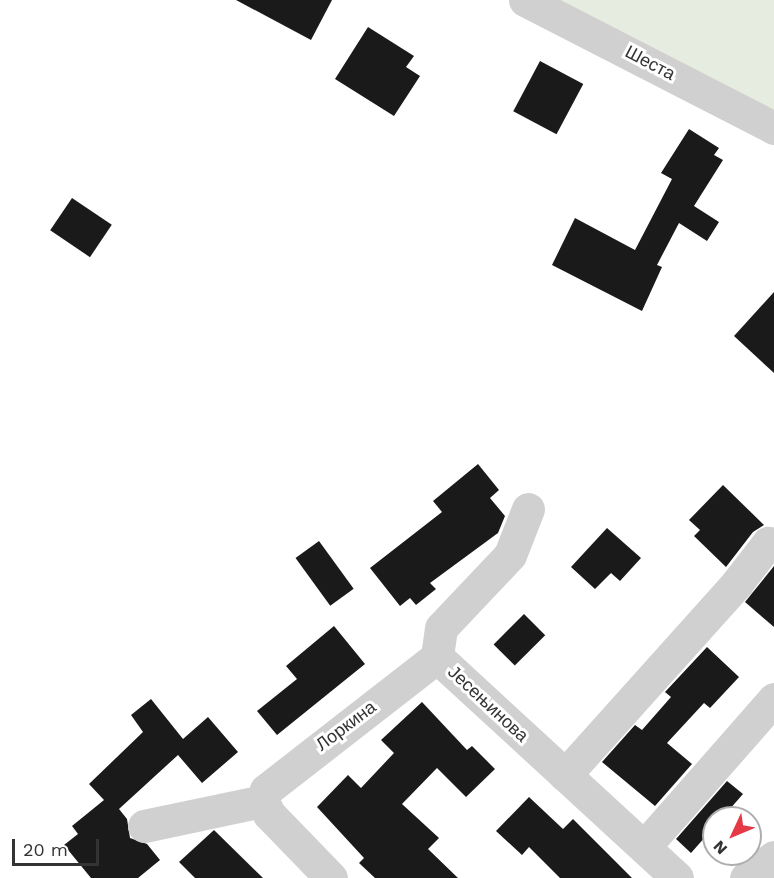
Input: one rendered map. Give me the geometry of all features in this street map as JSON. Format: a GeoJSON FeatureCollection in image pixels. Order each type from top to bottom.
{"type":"FeatureCollection","features":[{"type":"Feature","properties":{"kind":"street","name":"Шеста"},"geometry":{"type":"LineString","coordinates":[[525,0],[774,128]]}},
{"type":"Feature","properties":{"kind":"street","name":"Јесењинова"},"geometry":{"type":"LineString","coordinates":[[528,509],[510,555],[441,628],[437,657],[677,878]]}},
{"type":"Feature","properties":{"kind":"street"},"geometry":{"type":"LineString","coordinates":[[565,775],[737,583],[768,543]]}},
{"type":"Feature","properties":{"kind":"street","name":"Лоркина"},"geometry":{"type":"LineString","coordinates":[[263,801],[273,782],[437,657]]}},
{"type":"Feature","properties":{"kind":"street"},"geometry":{"type":"LineString","coordinates":[[644,847],[774,699]]}},
{"type":"Feature","properties":{"kind":"street"},"geometry":{"type":"LineString","coordinates":[[144,826],[263,801],[269,814],[331,878]]}},
{"type":"Feature","properties":{"kind":"street"},"geometry":{"type":"LineString","coordinates":[[746,878],[774,857]]}},
{"type":"Feature","properties":{"kind":"shaded area"},"geometry":{"type":"Polygon","coordinates":[[[525,0],[774,0],[774,128],[525,0]]]}},
{"type":"Feature","properties":{"kind":"building"},"geometry":{"type":"Polygon","coordinates":[[[236,0],[332,0],[311,40],[236,0]]]}},
{"type":"Feature","properties":{"kind":"building"},"geometry":{"type":"Polygon","coordinates":[[[368,27],[414,56],[406,67],[420,76],[394,116],[335,79],[368,27]]]}},
{"type":"Feature","properties":{"kind":"building"},"geometry":{"type":"Polygon","coordinates":[[[540,61],[583,84],[557,134],[513,111],[540,61]]]}},
{"type":"Feature","properties":{"kind":"building"},"geometry":{"type":"Polygon","coordinates":[[[689,129],[719,148],[714,155],[723,160],[694,206],[719,222],[707,241],[679,223],[657,265],[662,267],[642,311],[552,265],[575,218],[635,250],[672,179],[661,173],[689,129]]]}},
{"type":"Feature","properties":{"kind":"building"},"geometry":{"type":"Polygon","coordinates":[[[72,198],[112,225],[90,257],[50,230],[72,198]]]}},
{"type":"Feature","properties":{"kind":"building"},"geometry":{"type":"Polygon","coordinates":[[[774,292],[774,373],[734,336],[774,292]]]}},
{"type":"Feature","properties":{"kind":"building"},"geometry":{"type":"Polygon","coordinates":[[[478,464],[499,490],[490,498],[505,516],[498,533],[430,583],[436,589],[416,605],[410,598],[400,606],[370,568],[442,512],[433,501],[478,464]]]}},
{"type":"Feature","properties":{"kind":"building"},"geometry":{"type":"Polygon","coordinates":[[[723,485],[764,525],[753,532],[726,567],[694,536],[700,530],[689,520],[723,485]]]}},
{"type":"Feature","properties":{"kind":"building"},"geometry":{"type":"Polygon","coordinates":[[[607,528],[641,558],[620,581],[611,573],[595,589],[571,567],[607,528]]]}},
{"type":"Feature","properties":{"kind":"building"},"geometry":{"type":"Polygon","coordinates":[[[319,541],[354,589],[330,606],[296,558],[319,541]]]}},
{"type":"Feature","properties":{"kind":"building"},"geometry":{"type":"Polygon","coordinates":[[[774,566],[774,627],[745,602],[774,566]]]}},
{"type":"Feature","properties":{"kind":"building"},"geometry":{"type":"Polygon","coordinates":[[[524,614],[545,635],[515,666],[494,644],[524,614]]]}},
{"type":"Feature","properties":{"kind":"building"},"geometry":{"type":"Polygon","coordinates":[[[334,626],[365,664],[277,735],[257,711],[297,679],[286,666],[334,626]]]}},
{"type":"Feature","properties":{"kind":"building"},"geometry":{"type":"Polygon","coordinates":[[[707,647],[739,677],[710,708],[704,703],[667,743],[692,764],[655,806],[602,762],[635,725],[642,730],[671,697],[665,692],[707,647]]]}},
{"type":"Feature","properties":{"kind":"building"},"geometry":{"type":"Polygon","coordinates":[[[151,699],[183,739],[208,717],[238,752],[202,783],[178,755],[119,809],[127,819],[130,838],[147,844],[160,860],[138,878],[91,878],[64,845],[78,834],[72,826],[104,800],[89,784],[143,732],[131,715],[151,699]]]}},
{"type":"Feature","properties":{"kind":"building"},"geometry":{"type":"Polygon","coordinates":[[[422,702],[467,750],[472,746],[495,769],[466,797],[437,768],[402,804],[439,838],[428,849],[458,878],[375,878],[359,863],[364,858],[317,807],[348,775],[361,788],[394,753],[381,740],[422,702]]]}},
{"type":"Feature","properties":{"kind":"building"},"geometry":{"type":"Polygon","coordinates":[[[727,781],[743,794],[732,806],[705,806],[727,781]]]}},
{"type":"Feature","properties":{"kind":"building"},"geometry":{"type":"Polygon","coordinates":[[[529,797],[563,829],[573,819],[632,878],[560,878],[529,847],[522,855],[496,831],[529,797]]]}},
{"type":"Feature","properties":{"kind":"building"},"geometry":{"type":"Polygon","coordinates":[[[702,809],[702,841],[691,853],[676,839],[702,809]]]}},
{"type":"Feature","properties":{"kind":"building"},"geometry":{"type":"Polygon","coordinates":[[[214,830],[263,878],[195,878],[179,862],[214,830]]]}}]}
